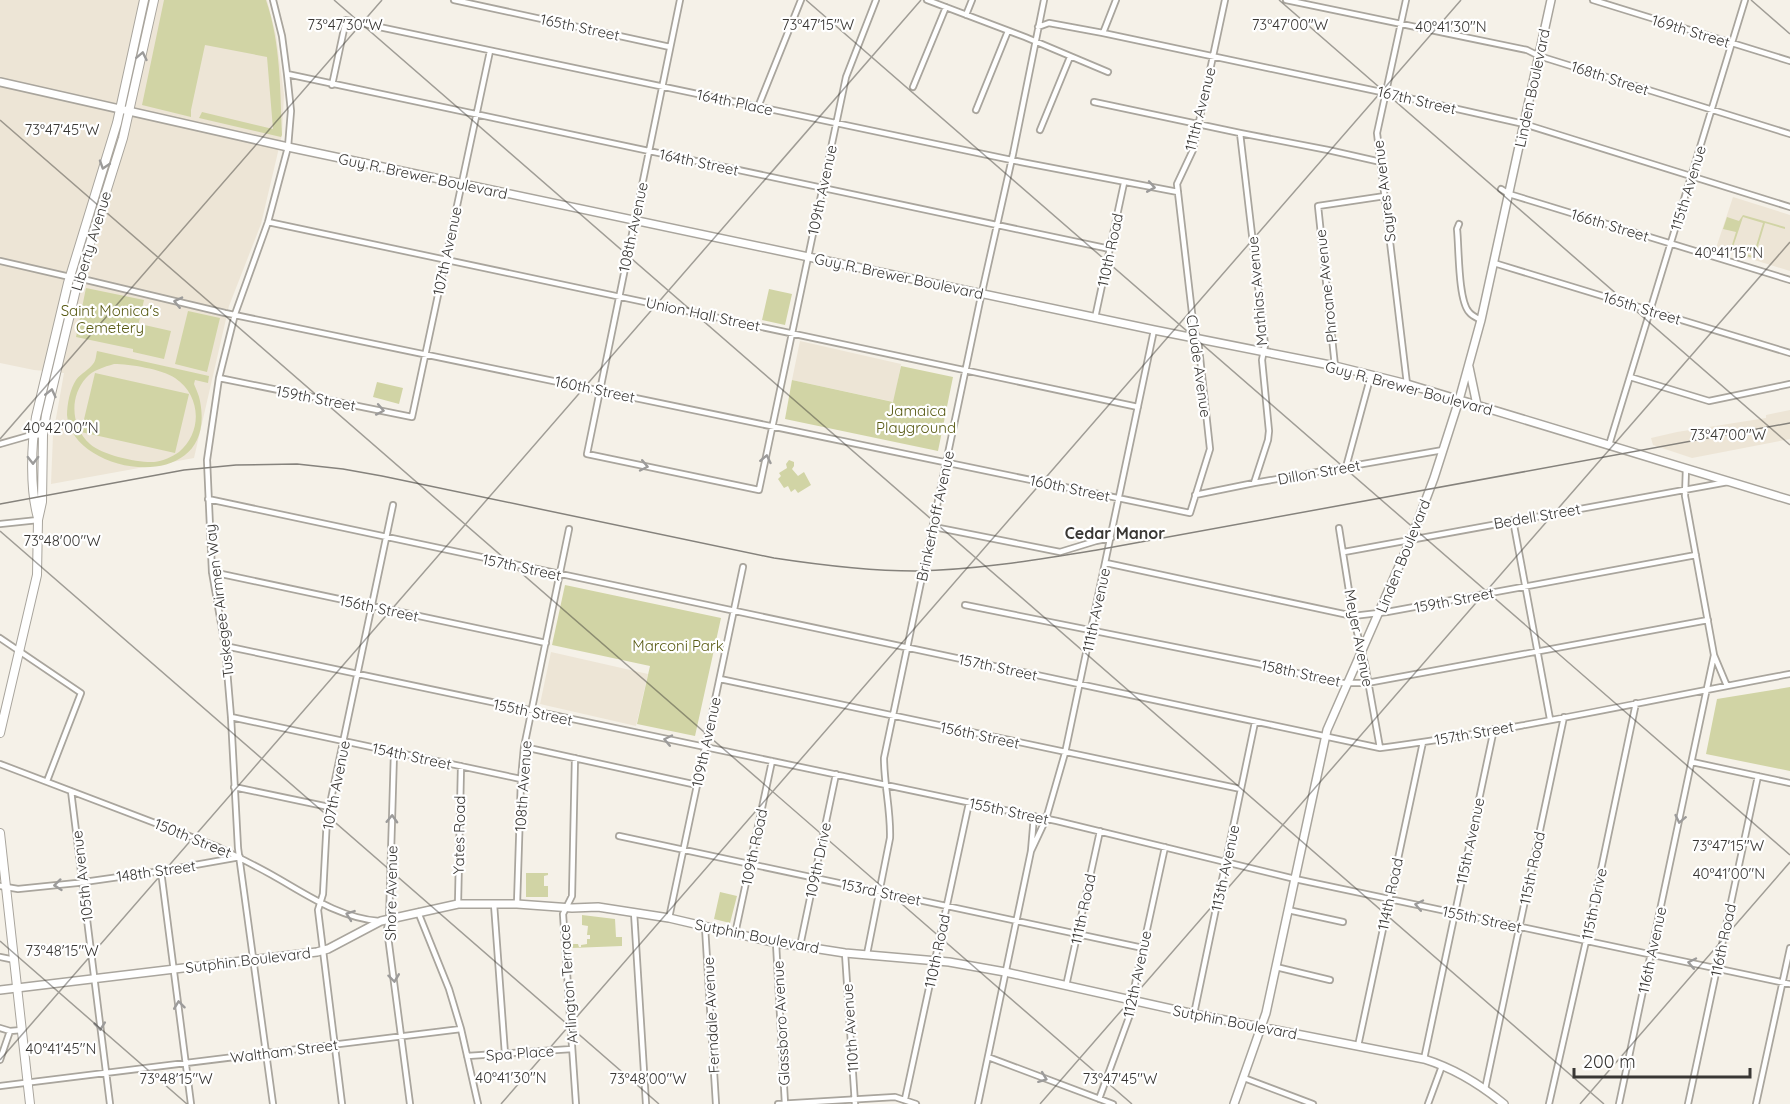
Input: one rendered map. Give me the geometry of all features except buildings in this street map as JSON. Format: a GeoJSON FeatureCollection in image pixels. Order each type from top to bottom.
{"type":"FeatureCollection","features":[{"type":"Feature","properties":{"kind":"main road","name":"Liberty Avenue"},"geometry":{"type":"LineString","coordinates":[[38,520],[34,503],[34,435],[38,410],[69,276],[113,138],[144,0]]}},
{"type":"Feature","properties":{"kind":"main road","name":"Liberty Avenue"},"geometry":{"type":"LineString","coordinates":[[0,733],[37,575],[38,520],[42,502],[43,435],[48,409],[79,278],[120,148],[154,0]]}},
{"type":"Feature","properties":{"kind":"main road","name":"Linden Boulevard"},"geometry":{"type":"LineString","coordinates":[[1234,1104],[1262,1027],[1326,736],[1411,539],[1444,449],[1459,400],[1481,320],[1551,0]]}},
{"type":"Feature","properties":{"kind":"main road","name":"Guy R. Brewer Boulevard"},"geometry":{"type":"LineString","coordinates":[[0,82],[288,147],[1262,353],[1335,366],[1407,384],[1790,500]]}},
{"type":"Feature","properties":{"kind":"main road"},"geometry":{"type":"LineString","coordinates":[[1468,365],[1477,405]]}},
{"type":"Feature","properties":{"kind":"main road"},"geometry":{"type":"LineString","coordinates":[[0,833],[3,886],[15,960],[30,1104]]}},
{"type":"Feature","properties":{"kind":"main road","name":"Sutphin Boulevard"},"geometry":{"type":"LineString","coordinates":[[0,990],[323,950],[385,920],[458,904],[598,907],[669,918],[735,934],[800,946],[845,953],[935,960],[1005,972],[1194,1014],[1424,1059],[1485,1089],[1504,1104]]}},
{"type":"Feature","properties":{"kind":"street","name":"Tuskegee Airmen Way"},"geometry":{"type":"LineString","coordinates":[[273,0],[282,36],[291,111],[288,147],[268,222],[235,315],[219,378],[207,460],[212,572],[225,646],[240,857],[273,1104]]}},
{"type":"Feature","properties":{"kind":"street","name":"165th Street"},"geometry":{"type":"LineString","coordinates":[[454,0],[670,47]]}},
{"type":"Feature","properties":{"kind":"street"},"geometry":{"type":"LineString","coordinates":[[489,7],[490,0]]}},
{"type":"Feature","properties":{"kind":"street","name":"108th Avenue"},"geometry":{"type":"LineString","coordinates":[[680,0],[587,454],[759,490]]}},
{"type":"Feature","properties":{"kind":"street"},"geometry":{"type":"LineString","coordinates":[[758,107],[801,0]]}},
{"type":"Feature","properties":{"kind":"street","name":"109th Avenue"},"geometry":{"type":"LineString","coordinates":[[759,490],[846,77],[876,0]]}},
{"type":"Feature","properties":{"kind":"street"},"geometry":{"type":"LineString","coordinates":[[927,0],[1108,72]]}},
{"type":"Feature","properties":{"kind":"street"},"geometry":{"type":"LineString","coordinates":[[966,15],[972,0]]}},
{"type":"Feature","properties":{"kind":"street","name":"Brinkerhoff Avenue"},"geometry":{"type":"LineString","coordinates":[[879,892],[890,838],[891,821],[884,759],[1044,0]]}},
{"type":"Feature","properties":{"kind":"street"},"geometry":{"type":"LineString","coordinates":[[1103,33],[1116,0]]}},
{"type":"Feature","properties":{"kind":"street","name":"111th Avenue"},"geometry":{"type":"LineString","coordinates":[[1181,217],[1177,184],[1193,150],[1225,0]]}},
{"type":"Feature","properties":{"kind":"street","name":"168th Street"},"geometry":{"type":"LineString","coordinates":[[1286,0],[1527,50],[1539,56],[1790,134]]}},
{"type":"Feature","properties":{"kind":"street","name":"Sayres Avenue"},"geometry":{"type":"LineString","coordinates":[[1406,0],[1377,133],[1407,384]]}},
{"type":"Feature","properties":{"kind":"street","name":"169th Street"},"geometry":{"type":"LineString","coordinates":[[1593,0],[1790,61]]}},
{"type":"Feature","properties":{"kind":"street","name":"115th Avenue"},"geometry":{"type":"LineString","coordinates":[[1609,445],[1745,0]]}},
{"type":"Feature","properties":{"kind":"street"},"geometry":{"type":"LineString","coordinates":[[913,87],[946,7]]}},
{"type":"Feature","properties":{"kind":"street","name":"164th Place"},"geometry":{"type":"LineString","coordinates":[[332,85],[346,20],[1012,160],[1178,192]]}},
{"type":"Feature","properties":{"kind":"street","name":"167th Street"},"geometry":{"type":"LineString","coordinates":[[1038,27],[1049,23],[1103,33],[1524,124],[1790,207]]}},
{"type":"Feature","properties":{"kind":"street"},"geometry":{"type":"LineString","coordinates":[[976,110],[1008,31]]}},
{"type":"Feature","properties":{"kind":"street","name":"107th Avenue"},"geometry":{"type":"LineString","coordinates":[[412,417],[490,51]]}},
{"type":"Feature","properties":{"kind":"street"},"geometry":{"type":"LineString","coordinates":[[1040,130],[1070,57]]}},
{"type":"Feature","properties":{"kind":"street","name":"164th Street"},"geometry":{"type":"LineString","coordinates":[[287,74],[1110,249]]}},
{"type":"Feature","properties":{"kind":"street"},"geometry":{"type":"LineString","coordinates":[[1094,102],[1381,162]]}},
{"type":"Feature","properties":{"kind":"street","name":"Mathias Avenue"},"geometry":{"type":"LineString","coordinates":[[1240,133],[1265,345],[1262,364],[1269,431],[1254,483]]}},
{"type":"Feature","properties":{"kind":"street","name":"110th Road"},"geometry":{"type":"LineString","coordinates":[[1095,318],[1124,183]]}},
{"type":"Feature","properties":{"kind":"street","name":"166th Street"},"geometry":{"type":"LineString","coordinates":[[1501,189],[1509,194],[1790,280]]}},
{"type":"Feature","properties":{"kind":"street","name":"Phroane Avenue"},"geometry":{"type":"LineString","coordinates":[[1335,366],[1318,206],[1385,196]]}},
{"type":"Feature","properties":{"kind":"street","name":"Claude Avenue"},"geometry":{"type":"LineString","coordinates":[[1181,217],[1210,449],[1190,513]]}},
{"type":"Feature","properties":{"kind":"street","name":"Union Hall Street"},"geometry":{"type":"LineString","coordinates":[[268,222],[1138,407]]}},
{"type":"Feature","properties":{"kind":"street"},"geometry":{"type":"LineString","coordinates":[[1460,224],[1457,229],[1461,286],[1470,314],[1481,320]]}},
{"type":"Feature","properties":{"kind":"street","name":"160th Street"},"geometry":{"type":"LineString","coordinates":[[0,261],[235,315],[1190,513]]}},
{"type":"Feature","properties":{"kind":"street","name":"165th Street"},"geometry":{"type":"LineString","coordinates":[[1494,262],[1790,353]]}},
{"type":"Feature","properties":{"kind":"street","name":"111th Avenue"},"geometry":{"type":"LineString","coordinates":[[1031,851],[1046,819],[1065,753],[1154,330]]}},
{"type":"Feature","properties":{"kind":"street"},"geometry":{"type":"LineString","coordinates":[[1346,467],[1371,375]]}},
{"type":"Feature","properties":{"kind":"street"},"geometry":{"type":"LineString","coordinates":[[1630,377],[1708,401],[1790,384]]}},
{"type":"Feature","properties":{"kind":"street","name":"159th Street"},"geometry":{"type":"LineString","coordinates":[[219,378],[412,417]]}},
{"type":"Feature","properties":{"kind":"street"},"geometry":{"type":"LineString","coordinates":[[0,444],[34,435],[43,435]]}},
{"type":"Feature","properties":{"kind":"street","name":"Dillon Street"},"geometry":{"type":"LineString","coordinates":[[1195,495],[1444,449]]}},
{"type":"Feature","properties":{"kind":"street","name":"116th Avenue"},"geometry":{"type":"LineString","coordinates":[[1686,468],[1686,489],[1714,655],[1727,686]]}},
{"type":"Feature","properties":{"kind":"street","name":"Bedell Street"},"geometry":{"type":"LineString","coordinates":[[1344,552],[1730,482]]}},
{"type":"Feature","properties":{"kind":"street","name":"157th Street"},"geometry":{"type":"LineString","coordinates":[[208,499],[1380,748],[1564,717],[1790,674]]}},
{"type":"Feature","properties":{"kind":"street","name":"107th Avenue"},"geometry":{"type":"LineString","coordinates":[[342,1104],[318,910],[323,894],[329,807],[393,505]]}},
{"type":"Feature","properties":{"kind":"street"},"geometry":{"type":"LineString","coordinates":[[0,524],[38,520]]}},
{"type":"Feature","properties":{"kind":"street"},"geometry":{"type":"LineString","coordinates":[[1513,520],[1550,719]]}},
{"type":"Feature","properties":{"kind":"street"},"geometry":{"type":"LineString","coordinates":[[934,527],[1060,552],[1111,538]]}},
{"type":"Feature","properties":{"kind":"street","name":"Meyer Avenue"},"geometry":{"type":"LineString","coordinates":[[1339,528],[1353,616],[1380,748]]}},
{"type":"Feature","properties":{"kind":"street","name":"108th Avenue"},"geometry":{"type":"LineString","coordinates":[[517,904],[521,779],[525,747],[569,529]]}},
{"type":"Feature","properties":{"kind":"street","name":"159th Street"},"geometry":{"type":"LineString","coordinates":[[1106,563],[1353,616],[1379,614],[1696,555]]}},
{"type":"Feature","properties":{"kind":"street","name":"109th Avenue"},"geometry":{"type":"LineString","coordinates":[[669,918],[743,567]]}},
{"type":"Feature","properties":{"kind":"street","name":"156th Street"},"geometry":{"type":"LineString","coordinates":[[212,572],[546,643]]}},
{"type":"Feature","properties":{"kind":"street","name":"158th Street"},"geometry":{"type":"LineString","coordinates":[[966,605],[1258,664],[1339,683],[1367,682],[1708,620]]}},
{"type":"Feature","properties":{"kind":"street"},"geometry":{"type":"LineString","coordinates":[[0,638],[81,693],[46,781]]}},
{"type":"Feature","properties":{"kind":"street","name":"155th Street"},"geometry":{"type":"LineString","coordinates":[[225,646],[886,784],[1100,831],[1295,879],[1790,984]]}},
{"type":"Feature","properties":{"kind":"street","name":"116th Avenue"},"geometry":{"type":"LineString","coordinates":[[1619,1104],[1714,655]]}},
{"type":"Feature","properties":{"kind":"street","name":"156th Street"},"geometry":{"type":"LineString","coordinates":[[720,679],[1241,789]]}},
{"type":"Feature","properties":{"kind":"street","name":"115th Drive"},"geometry":{"type":"LineString","coordinates":[[1549,1104],[1636,703]]}},
{"type":"Feature","properties":{"kind":"street","name":"154th Street"},"geometry":{"type":"LineString","coordinates":[[231,717],[521,779]]}},
{"type":"Feature","properties":{"kind":"street","name":"115th Road"},"geometry":{"type":"LineString","coordinates":[[1485,1089],[1564,717]]}},
{"type":"Feature","properties":{"kind":"street","name":"113th Avenue"},"geometry":{"type":"LineString","coordinates":[[1194,1014],[1255,722]]}},
{"type":"Feature","properties":{"kind":"street","name":"115th Avenue"},"geometry":{"type":"LineString","coordinates":[[1424,1059],[1494,729]]}},
{"type":"Feature","properties":{"kind":"street","name":"114th Road"},"geometry":{"type":"LineString","coordinates":[[1358,1046],[1423,742]]}},
{"type":"Feature","properties":{"kind":"street"},"geometry":{"type":"LineString","coordinates":[[525,747],[697,785]]}},
{"type":"Feature","properties":{"kind":"street","name":"Shore Avenue"},"geometry":{"type":"LineString","coordinates":[[394,752],[385,920],[410,1104]]}},
{"type":"Feature","properties":{"kind":"street","name":"Arlington Terrace"},"geometry":{"type":"LineString","coordinates":[[575,758],[572,896],[563,914],[576,1104]]}},
{"type":"Feature","properties":{"kind":"street","name":"109th Road"},"geometry":{"type":"LineString","coordinates":[[735,934],[772,761]]}},
{"type":"Feature","properties":{"kind":"street"},"geometry":{"type":"LineString","coordinates":[[1692,762],[1790,783]]}},
{"type":"Feature","properties":{"kind":"street","name":"150th Street"},"geometry":{"type":"LineString","coordinates":[[0,764],[218,847],[349,916],[363,920],[385,920]]}},
{"type":"Feature","properties":{"kind":"street","name":"Yates Road"},"geometry":{"type":"LineString","coordinates":[[458,904],[461,766]]}},
{"type":"Feature","properties":{"kind":"street","name":"109th Drive"},"geometry":{"type":"LineString","coordinates":[[800,946],[836,774]]}},
{"type":"Feature","properties":{"kind":"street","name":"116th Road"},"geometry":{"type":"LineString","coordinates":[[1688,1104],[1758,776]]}},
{"type":"Feature","properties":{"kind":"street"},"geometry":{"type":"LineString","coordinates":[[234,787],[329,807]]}},
{"type":"Feature","properties":{"kind":"street","name":"105th Avenue"},"geometry":{"type":"LineString","coordinates":[[71,791],[110,1104]]}},
{"type":"Feature","properties":{"kind":"street","name":"110th Road"},"geometry":{"type":"LineString","coordinates":[[904,1099],[969,802]]}},
{"type":"Feature","properties":{"kind":"street","name":"111th Avenue"},"geometry":{"type":"LineString","coordinates":[[978,1104],[1031,851],[1034,816]]}},
{"type":"Feature","properties":{"kind":"street","name":"111th Road"},"geometry":{"type":"LineString","coordinates":[[1066,986],[1100,831]]}},
{"type":"Feature","properties":{"kind":"street","name":"153rd Street"},"geometry":{"type":"LineString","coordinates":[[619,836],[1143,948]]}},
{"type":"Feature","properties":{"kind":"street","name":"112th Avenue"},"geometry":{"type":"LineString","coordinates":[[1099,1099],[1131,1014],[1134,989],[1165,847]]}},
{"type":"Feature","properties":{"kind":"street","name":"148th Street"},"geometry":{"type":"LineString","coordinates":[[3,886],[18,889],[82,882],[240,857]]}},
{"type":"Feature","properties":{"kind":"street"},"geometry":{"type":"LineString","coordinates":[[161,871],[191,1104]]}},
{"type":"Feature","properties":{"kind":"street"},"geometry":{"type":"LineString","coordinates":[[867,954],[879,892]]}},
{"type":"Feature","properties":{"kind":"street"},"geometry":{"type":"LineString","coordinates":[[494,904],[505,1054]]}},
{"type":"Feature","properties":{"kind":"street"},"geometry":{"type":"LineString","coordinates":[[1288,910],[1344,922]]}},
{"type":"Feature","properties":{"kind":"street"},"geometry":{"type":"LineString","coordinates":[[418,912],[449,989],[461,1029],[478,1104]]}},
{"type":"Feature","properties":{"kind":"street"},"geometry":{"type":"LineString","coordinates":[[634,912],[646,1104]]}},
{"type":"Feature","properties":{"kind":"street","name":"Ferndale Avenue"},"geometry":{"type":"LineString","coordinates":[[705,927],[716,1104]]}},
{"type":"Feature","properties":{"kind":"street","name":"Glassboro Avenue"},"geometry":{"type":"LineString","coordinates":[[776,942],[785,1104]]}},
{"type":"Feature","properties":{"kind":"street"},"geometry":{"type":"LineString","coordinates":[[1756,1104],[1790,948]]}},
{"type":"Feature","properties":{"kind":"street","name":"110th Avenue"},"geometry":{"type":"LineString","coordinates":[[845,953],[855,1102]]}},
{"type":"Feature","properties":{"kind":"street"},"geometry":{"type":"LineString","coordinates":[[0,957],[15,960]]}},
{"type":"Feature","properties":{"kind":"street"},"geometry":{"type":"LineString","coordinates":[[1276,967],[1330,980]]}},
{"type":"Feature","properties":{"kind":"street"},"geometry":{"type":"LineString","coordinates":[[0,1028],[10,1031],[22,1030]]}},
{"type":"Feature","properties":{"kind":"street","name":"Waltham Street"},"geometry":{"type":"LineString","coordinates":[[0,1086],[461,1029]]}},
{"type":"Feature","properties":{"kind":"street"},"geometry":{"type":"LineString","coordinates":[[0,1060],[10,1031]]}},
{"type":"Feature","properties":{"kind":"street","name":"Spa Place"},"geometry":{"type":"LineString","coordinates":[[467,1056],[573,1049]]}},
{"type":"Feature","properties":{"kind":"street"},"geometry":{"type":"LineString","coordinates":[[988,1057],[1113,1104]]}},
{"type":"Feature","properties":{"kind":"street"},"geometry":{"type":"LineString","coordinates":[[1428,1104],[1442,1066]]}},
{"type":"Feature","properties":{"kind":"street"},"geometry":{"type":"LineString","coordinates":[[1244,1078],[1313,1104]]}},
{"type":"Feature","properties":{"kind":"street"},"geometry":{"type":"LineString","coordinates":[[778,1104],[855,1102],[895,1097],[916,1104]]}},
{"type":"Feature","properties":{"kind":"shaded area"},"geometry":{"type":"Polygon","coordinates":[[[0,0],[267,0],[276,35],[284,95],[282,135],[261,224],[229,306],[194,458],[51,484],[53,435],[64,373],[0,363],[0,0]]]}},
{"type":"Feature","properties":{"kind":"shaded area"},"geometry":{"type":"Polygon","coordinates":[[[1733,197],[1790,215],[1790,271],[1716,248],[1733,197]]]}},
{"type":"Feature","properties":{"kind":"shaded area"},"geometry":{"type":"Polygon","coordinates":[[[800,341],[901,364],[894,402],[792,380],[800,341]]]}},
{"type":"Feature","properties":{"kind":"shaded area"},"geometry":{"type":"Polygon","coordinates":[[[1790,410],[1790,439],[1692,458],[1653,445],[1651,438],[1766,418],[1766,415],[1790,410]]]}},
{"type":"Feature","properties":{"kind":"shaded area"},"geometry":{"type":"Polygon","coordinates":[[[551,652],[648,674],[636,726],[540,704],[551,652]]]}},
{"type":"Feature","properties":{"kind":"green space"},"geometry":{"type":"Polygon","coordinates":[[[164,0],[266,0],[277,50],[281,137],[199,118],[202,112],[273,129],[267,57],[205,45],[191,117],[142,105],[164,0]]]}},
{"type":"Feature","properties":{"kind":"green space"},"geometry":{"type":"Polygon","coordinates":[[[1743,215],[1785,227],[1785,229],[1765,223],[1753,258],[1732,252],[1731,248],[1736,232],[1723,229],[1727,217],[1739,221],[1743,215]],[[1743,217],[1732,250],[1753,256],[1763,223],[1743,217]]]}},
{"type":"Feature","properties":{"kind":"green space","name":"Saint Monica's Cemetery"},"geometry":{"type":"Polygon","coordinates":[[[86,288],[144,300],[136,335],[140,324],[171,331],[164,359],[133,352],[133,349],[76,337],[86,288]]]}},
{"type":"Feature","properties":{"kind":"green space"},"geometry":{"type":"Polygon","coordinates":[[[769,289],[792,294],[785,325],[762,320],[769,289]]]}},
{"type":"Feature","properties":{"kind":"green space"},"geometry":{"type":"Polygon","coordinates":[[[188,311],[220,318],[207,372],[175,364],[188,311]]]}},
{"type":"Feature","properties":{"kind":"green space"},"geometry":{"type":"Polygon","coordinates":[[[97,351],[209,376],[208,383],[195,380],[194,384],[200,401],[200,432],[188,453],[167,464],[142,467],[116,463],[92,452],[75,436],[67,415],[69,397],[76,380],[94,363],[97,351]],[[114,364],[95,371],[86,378],[75,403],[74,412],[79,429],[90,444],[96,448],[130,460],[154,462],[176,454],[187,444],[195,424],[196,414],[190,394],[184,385],[169,375],[114,364]]]}},
{"type":"Feature","properties":{"kind":"green space","name":"Jamaica Playground"},"geometry":{"type":"Polygon","coordinates":[[[901,366],[953,377],[938,451],[785,419],[792,380],[893,402],[901,366]]]}},
{"type":"Feature","properties":{"kind":"green space"},"geometry":{"type":"Polygon","coordinates":[[[95,373],[189,394],[175,453],[81,432],[95,373]]]}},
{"type":"Feature","properties":{"kind":"green space"},"geometry":{"type":"Polygon","coordinates":[[[377,382],[403,388],[399,404],[373,397],[377,382]]]}},
{"type":"Feature","properties":{"kind":"green space"},"geometry":{"type":"Polygon","coordinates":[[[789,460],[794,462],[792,469],[798,476],[804,472],[811,485],[798,493],[795,489],[791,492],[788,486],[784,488],[778,479],[781,476],[779,473],[787,468],[786,464],[789,460]]]}},
{"type":"Feature","properties":{"kind":"green space","name":"Marconi Park"},"geometry":{"type":"Polygon","coordinates":[[[565,585],[721,618],[695,736],[637,724],[650,666],[552,645],[565,585]]]}},
{"type":"Feature","properties":{"kind":"green space"},"geometry":{"type":"Polygon","coordinates":[[[1790,687],[1790,771],[1706,754],[1717,699],[1790,687]]]}},
{"type":"Feature","properties":{"kind":"green space"},"geometry":{"type":"Polygon","coordinates":[[[526,873],[548,873],[544,876],[544,886],[548,886],[548,897],[526,897],[526,873]]]}},
{"type":"Feature","properties":{"kind":"green space"},"geometry":{"type":"Polygon","coordinates":[[[720,892],[737,896],[730,923],[714,919],[720,892]]]}},
{"type":"Feature","properties":{"kind":"green space"},"geometry":{"type":"Polygon","coordinates":[[[582,915],[615,919],[616,937],[622,937],[622,946],[572,948],[572,944],[578,944],[581,947],[587,944],[587,939],[590,939],[590,935],[587,935],[588,926],[582,925],[582,915]]]}},
{"type":"Feature","properties":{"kind":"railway"},"geometry":{"type":"LineString","coordinates":[[0,504],[184,470],[236,465],[297,464],[382,476],[774,558],[862,569],[897,571],[961,569],[1097,550],[1790,423]]}},
{"type":"Feature","properties":{"kind":"district","name":"Cedar Manor"},"geometry":{"type":"Point","coordinates":[1115,533]}}]}
